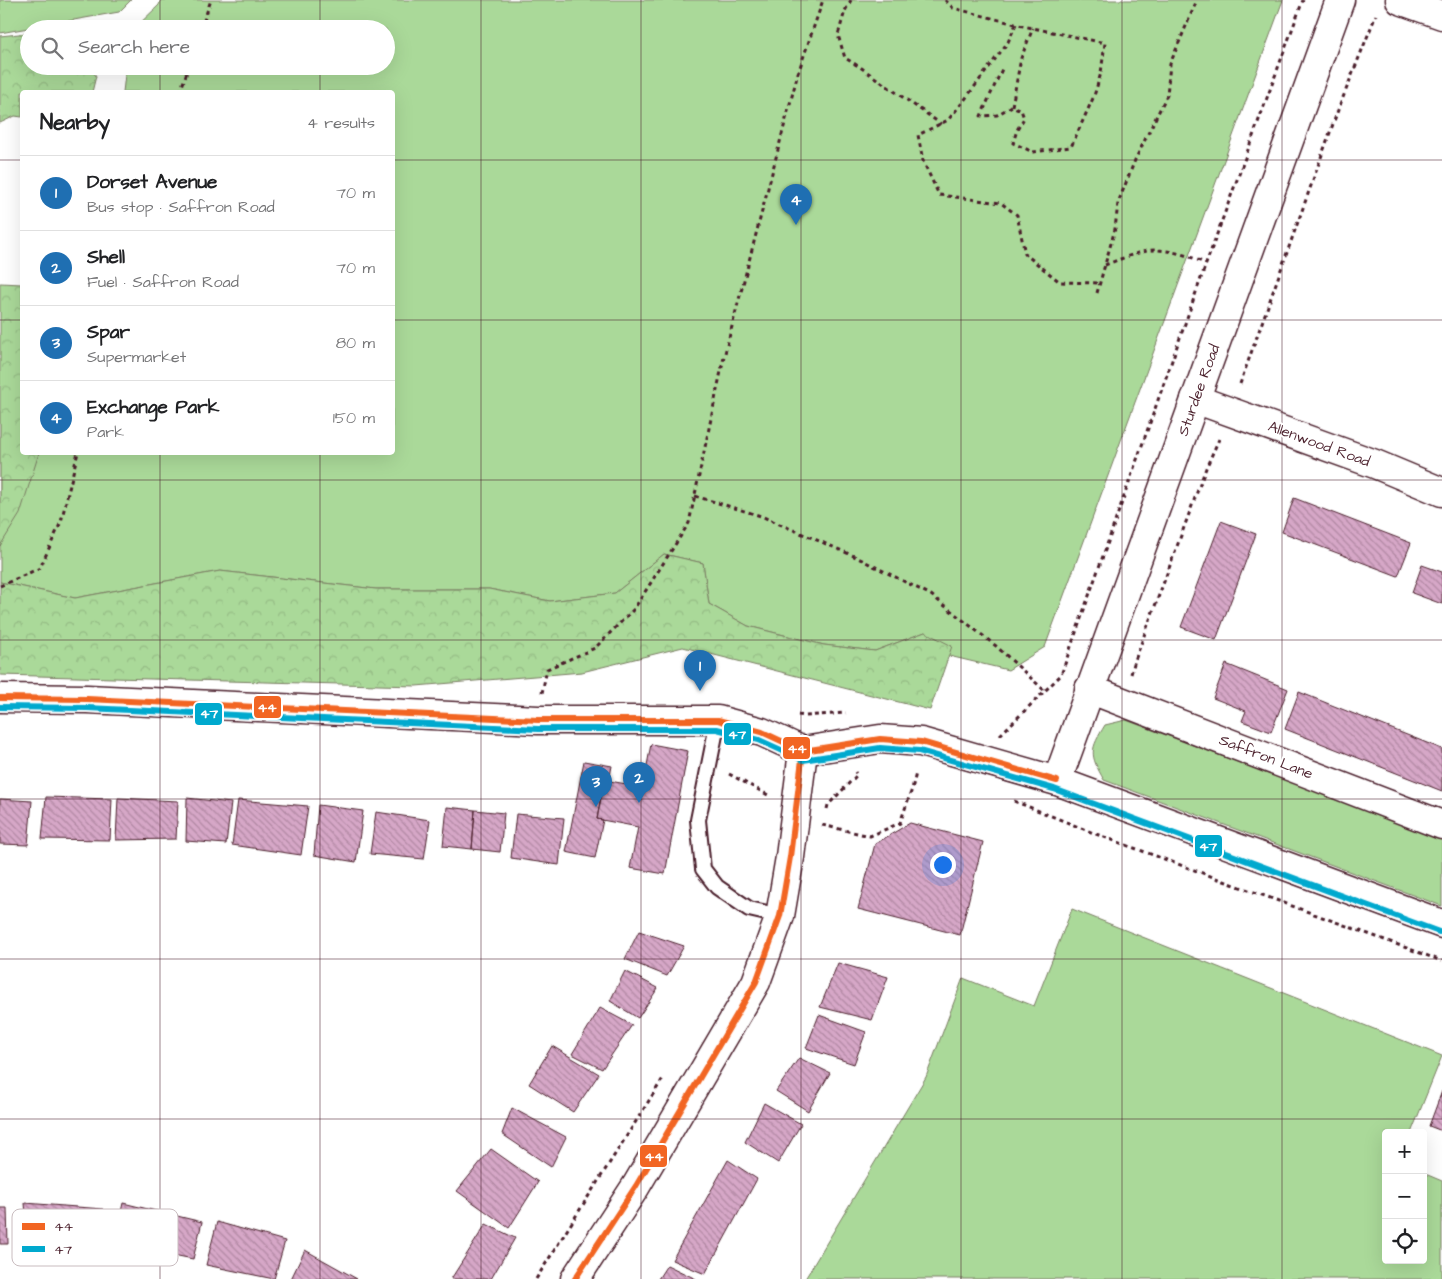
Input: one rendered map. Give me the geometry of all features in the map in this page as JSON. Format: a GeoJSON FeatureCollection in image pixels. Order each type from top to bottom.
{"type":"FeatureCollection","features":[{"type":"Feature","properties":{"kind":"street","name":"Sturdee Road"},"geometry":{"type":"LineString","coordinates":[[1057,781],[1340,0]]}},
{"type":"Feature","properties":{"kind":"street"},"geometry":{"type":"LineString","coordinates":[[1389,5],[1442,16]]}},
{"type":"Feature","properties":{"kind":"street","name":"Allenwood Road"},"geometry":{"type":"LineString","coordinates":[[1195,399],[1375,464],[1442,492]]}},
{"type":"Feature","properties":{"kind":"street","name":"Saffron Lane"},"geometry":{"type":"LineString","coordinates":[[1090,689],[1442,826]]}},
{"type":"Feature","properties":{"kind":"street"},"geometry":{"type":"LineString","coordinates":[[0,698],[97,700],[538,720],[718,720],[762,732],[803,751],[880,739],[920,742],[1057,781],[1442,924]]}},
{"type":"Feature","properties":{"kind":"street"},"geometry":{"type":"LineString","coordinates":[[575,1279],[636,1186],[756,982],[780,916],[803,751]]}},
{"type":"Feature","properties":{"kind":"lane"},"geometry":{"type":"LineString","coordinates":[[718,720],[698,820],[703,869],[717,887],[749,909],[780,916]]}},
{"type":"Feature","properties":{"kind":"path"},"geometry":{"type":"LineString","coordinates":[[204,20],[211,0]]}},
{"type":"Feature","properties":{"kind":"path"},"geometry":{"type":"LineString","coordinates":[[538,720],[547,669],[595,648],[634,609],[689,522],[729,338],[798,73],[823,0]]}},
{"type":"Feature","properties":{"kind":"path"},"geometry":{"type":"LineString","coordinates":[[851,0],[845,11],[838,35],[845,58],[941,124]]}},
{"type":"Feature","properties":{"kind":"path"},"geometry":{"type":"LineString","coordinates":[[945,0],[953,8],[1033,28],[1105,43],[1101,73],[1094,96],[1071,146],[1033,152],[1012,143],[1024,118],[1021,110],[1012,106]]}},
{"type":"Feature","properties":{"kind":"path"},"geometry":{"type":"LineString","coordinates":[[1097,293],[1115,228],[1118,203],[1135,160],[1167,95],[1170,64],[1197,0]]}},
{"type":"Feature","properties":{"kind":"path"},"geometry":{"type":"LineString","coordinates":[[994,741],[1061,675],[1206,264],[1303,0]]}},
{"type":"Feature","properties":{"kind":"path"},"geometry":{"type":"LineString","coordinates":[[1123,702],[1135,660],[1206,468],[1230,412],[1338,110],[1389,5]]}},
{"type":"Feature","properties":{"kind":"path"},"geometry":{"type":"LineString","coordinates":[[1016,24],[1008,42],[948,120],[918,135],[923,161],[939,195],[1001,203],[1017,215],[1025,254],[1060,282],[1100,283]]}},
{"type":"Feature","properties":{"kind":"path"},"geometry":{"type":"LineString","coordinates":[[1002,70],[981,116],[997,115],[1012,106],[1021,58],[1033,28]]}},
{"type":"Feature","properties":{"kind":"path"},"geometry":{"type":"LineString","coordinates":[[181,90],[186,75]]}},
{"type":"Feature","properties":{"kind":"path"},"geometry":{"type":"LineString","coordinates":[[1105,266],[1126,257],[1156,250],[1192,257],[1206,264]]}},
{"type":"Feature","properties":{"kind":"path"},"geometry":{"type":"LineString","coordinates":[[0,586],[40,568],[61,522],[77,455]]}},
{"type":"Feature","properties":{"kind":"path"},"geometry":{"type":"LineString","coordinates":[[695,496],[761,516],[854,556],[931,596],[996,646],[1044,691]]}},
{"type":"Feature","properties":{"kind":"path"},"geometry":{"type":"LineString","coordinates":[[795,818],[870,836],[900,823],[916,773],[925,775]]}},
{"type":"Feature","properties":{"kind":"path"},"geometry":{"type":"LineString","coordinates":[[1013,800],[1096,834],[1442,962]]}},
{"type":"Feature","properties":{"kind":"path"},"geometry":{"type":"LineString","coordinates":[[536,1279],[668,1070]]}},
{"type":"Feature","properties":{"kind":"green space"},"geometry":{"type":"Polygon","coordinates":[[[0,0],[131,0],[119,12],[74,20],[20,20],[20,29],[0,33],[0,0]]]}},
{"type":"Feature","properties":{"kind":"green space"},"geometry":{"type":"Polygon","coordinates":[[[161,0],[1283,0],[1045,647],[1008,670],[949,656],[925,632],[875,651],[824,645],[748,626],[709,604],[703,563],[664,554],[615,593],[550,601],[489,589],[376,589],[220,571],[75,598],[0,582],[0,412],[20,448],[20,455],[395,455],[395,90],[123,90],[125,75],[395,75],[395,20],[143,20],[159,5],[161,0]]]}},
{"type":"Feature","properties":{"kind":"green space"},"geometry":{"type":"Polygon","coordinates":[[[20,34],[20,75],[95,75],[92,90],[20,90],[20,117],[15,116],[0,123],[0,36],[20,34]]]}},
{"type":"Feature","properties":{"kind":"green space"},"geometry":{"type":"Polygon","coordinates":[[[0,283],[20,284],[20,455],[38,455],[20,514],[0,546],[0,283]]]}},
{"type":"Feature","properties":{"kind":"green space"},"geometry":{"type":"Polygon","coordinates":[[[664,554],[703,563],[709,604],[748,626],[824,645],[875,651],[925,632],[952,646],[930,710],[683,647],[582,672],[416,686],[0,675],[0,582],[75,598],[220,571],[376,589],[489,589],[550,601],[615,593],[664,554]]]}},
{"type":"Feature","properties":{"kind":"green space"},"geometry":{"type":"Polygon","coordinates":[[[1126,720],[1442,839],[1442,906],[1104,780],[1094,758],[1093,752],[1096,740],[1105,725],[1126,720]]]}},
{"type":"Feature","properties":{"kind":"green space"},"geometry":{"type":"Polygon","coordinates":[[[1072,909],[1442,1056],[1413,1129],[1382,1129],[1382,1264],[1427,1264],[1427,1175],[1442,1181],[1442,1279],[805,1279],[926,1077],[963,978],[1034,1006],[1072,909]]]}},
{"type":"Feature","properties":{"kind":"building"},"geometry":{"type":"Polygon","coordinates":[[[1294,498],[1411,543],[1398,576],[1282,532],[1294,498]]]}},
{"type":"Feature","properties":{"kind":"building"},"geometry":{"type":"Polygon","coordinates":[[[1221,521],[1256,534],[1216,640],[1181,627],[1221,521]]]}},
{"type":"Feature","properties":{"kind":"building"},"geometry":{"type":"Polygon","coordinates":[[[1422,565],[1442,572],[1442,604],[1412,593],[1422,565]]]}},
{"type":"Feature","properties":{"kind":"building"},"geometry":{"type":"Polygon","coordinates":[[[1226,664],[1288,689],[1271,732],[1242,721],[1246,711],[1213,698],[1226,664]]]}},
{"type":"Feature","properties":{"kind":"building"},"geometry":{"type":"Polygon","coordinates":[[[1299,692],[1442,749],[1442,791],[1285,729],[1299,692]]]}},
{"type":"Feature","properties":{"kind":"building"},"geometry":{"type":"Polygon","coordinates":[[[651,744],[688,751],[665,874],[630,868],[638,827],[597,819],[604,780],[643,787],[651,744]]]}},
{"type":"Feature","properties":{"kind":"building"},"geometry":{"type":"Polygon","coordinates":[[[584,761],[612,766],[609,781],[604,780],[597,819],[603,820],[595,858],[566,852],[584,761]]]}},
{"type":"Feature","properties":{"kind":"building"},"geometry":{"type":"Polygon","coordinates":[[[46,797],[112,799],[110,840],[42,839],[46,797]]]}},
{"type":"Feature","properties":{"kind":"building"},"geometry":{"type":"Polygon","coordinates":[[[118,798],[178,801],[176,839],[116,840],[118,798]]]}},
{"type":"Feature","properties":{"kind":"building"},"geometry":{"type":"Polygon","coordinates":[[[187,798],[231,803],[226,844],[186,841],[187,798]]]}},
{"type":"Feature","properties":{"kind":"building"},"geometry":{"type":"Polygon","coordinates":[[[0,799],[32,801],[28,845],[0,844],[0,799]]]}},
{"type":"Feature","properties":{"kind":"building"},"geometry":{"type":"Polygon","coordinates":[[[238,800],[308,806],[301,855],[232,845],[238,800]]]}},
{"type":"Feature","properties":{"kind":"building"},"geometry":{"type":"Polygon","coordinates":[[[318,805],[363,811],[356,862],[314,855],[318,805]]]}},
{"type":"Feature","properties":{"kind":"building"},"geometry":{"type":"Polygon","coordinates":[[[447,807],[475,810],[472,849],[443,846],[447,807]]]}},
{"type":"Feature","properties":{"kind":"building"},"geometry":{"type":"Polygon","coordinates":[[[475,810],[504,813],[500,852],[472,849],[475,810]]]}},
{"type":"Feature","properties":{"kind":"building"},"geometry":{"type":"Polygon","coordinates":[[[376,812],[430,820],[424,859],[370,854],[376,812]]]}},
{"type":"Feature","properties":{"kind":"building"},"geometry":{"type":"Polygon","coordinates":[[[516,814],[564,818],[559,865],[511,858],[516,814]]]}},
{"type":"Feature","properties":{"kind":"building"},"geometry":{"type":"Polygon","coordinates":[[[910,823],[983,842],[960,935],[858,909],[875,844],[910,823]]]}},
{"type":"Feature","properties":{"kind":"building"},"geometry":{"type":"Polygon","coordinates":[[[639,931],[684,946],[667,976],[625,959],[639,931]]]}},
{"type":"Feature","properties":{"kind":"building"},"geometry":{"type":"Polygon","coordinates":[[[838,963],[888,977],[872,1020],[820,1007],[838,963]]]}},
{"type":"Feature","properties":{"kind":"building"},"geometry":{"type":"Polygon","coordinates":[[[625,971],[658,988],[638,1018],[610,1001],[625,971]]]}},
{"type":"Feature","properties":{"kind":"building"},"geometry":{"type":"Polygon","coordinates":[[[600,1008],[632,1025],[602,1069],[572,1054],[600,1008]]]}},
{"type":"Feature","properties":{"kind":"building"},"geometry":{"type":"Polygon","coordinates":[[[819,1015],[866,1032],[854,1064],[806,1048],[819,1015]]]}},
{"type":"Feature","properties":{"kind":"building"},"geometry":{"type":"Polygon","coordinates":[[[552,1046],[599,1074],[573,1112],[529,1084],[552,1046]]]}},
{"type":"Feature","properties":{"kind":"building"},"geometry":{"type":"Polygon","coordinates":[[[799,1058],[830,1073],[808,1111],[776,1091],[799,1058]]]}},
{"type":"Feature","properties":{"kind":"building"},"geometry":{"type":"Polygon","coordinates":[[[1442,1091],[1442,1131],[1429,1126],[1442,1091]]]}},
{"type":"Feature","properties":{"kind":"building"},"geometry":{"type":"Polygon","coordinates":[[[764,1103],[801,1124],[778,1163],[745,1142],[764,1103]]]}},
{"type":"Feature","properties":{"kind":"building"},"geometry":{"type":"Polygon","coordinates":[[[512,1108],[566,1137],[551,1167],[502,1134],[512,1108]]]}},
{"type":"Feature","properties":{"kind":"building"},"geometry":{"type":"Polygon","coordinates":[[[491,1149],[538,1182],[509,1228],[457,1191],[491,1149]]]}},
{"type":"Feature","properties":{"kind":"building"},"geometry":{"type":"Polygon","coordinates":[[[728,1160],[757,1179],[705,1274],[672,1260],[728,1160]]]}},
{"type":"Feature","properties":{"kind":"building"},"geometry":{"type":"Polygon","coordinates":[[[25,1203],[103,1209],[25,1209],[25,1203]]]}},
{"type":"Feature","properties":{"kind":"building"},"geometry":{"type":"Polygon","coordinates":[[[123,1203],[148,1209],[122,1209],[123,1203]]]}},
{"type":"Feature","properties":{"kind":"building"},"geometry":{"type":"Polygon","coordinates":[[[0,1208],[7,1208],[8,1244],[0,1244],[0,1208]]]}},
{"type":"Feature","properties":{"kind":"building"},"geometry":{"type":"Polygon","coordinates":[[[178,1216],[202,1222],[193,1259],[178,1256],[178,1216]]]}},
{"type":"Feature","properties":{"kind":"building"},"geometry":{"type":"Polygon","coordinates":[[[217,1222],[285,1241],[274,1279],[206,1265],[217,1222]]]}},
{"type":"Feature","properties":{"kind":"building"},"geometry":{"type":"Polygon","coordinates":[[[486,1224],[515,1238],[491,1279],[451,1279],[486,1224]]]}},
{"type":"Feature","properties":{"kind":"building"},"geometry":{"type":"Polygon","coordinates":[[[305,1250],[357,1279],[291,1279],[305,1250]]]}},
{"type":"Feature","properties":{"kind":"building"},"geometry":{"type":"Polygon","coordinates":[[[667,1265],[696,1279],[658,1279],[667,1265]]]}},
{"type":"Feature","properties":{"kind":"transit line","name":"44"},"geometry":{"type":"LineString","coordinates":[[0,698],[87,699],[538,720],[718,720],[762,732],[803,751],[880,739],[921,742],[1057,781]]}},
{"type":"Feature","properties":{"kind":"transit line","name":"47"},"geometry":{"type":"LineString","coordinates":[[0,707],[87,708],[538,729],[717,729],[759,740],[803,760],[880,748],[919,751],[1054,789],[1439,932]]}},
{"type":"Feature","properties":{"kind":"transit line","name":"44"},"geometry":{"type":"LineString","coordinates":[[575,1279],[636,1186],[756,982],[780,916],[790,857],[803,751]]}},
{"type":"Feature","properties":{"kind":"place","name":"Exchange Park"},"geometry":{"type":"Point","coordinates":[796,225]}},
{"type":"Feature","properties":{"kind":"place","name":"Dorset Avenue"},"geometry":{"type":"Point","coordinates":[700,691]}},
{"type":"Feature","properties":{"kind":"place","name":"Shell"},"geometry":{"type":"Point","coordinates":[639,803]}},
{"type":"Feature","properties":{"kind":"place","name":"Spar"},"geometry":{"type":"Point","coordinates":[596,807]}}]}
